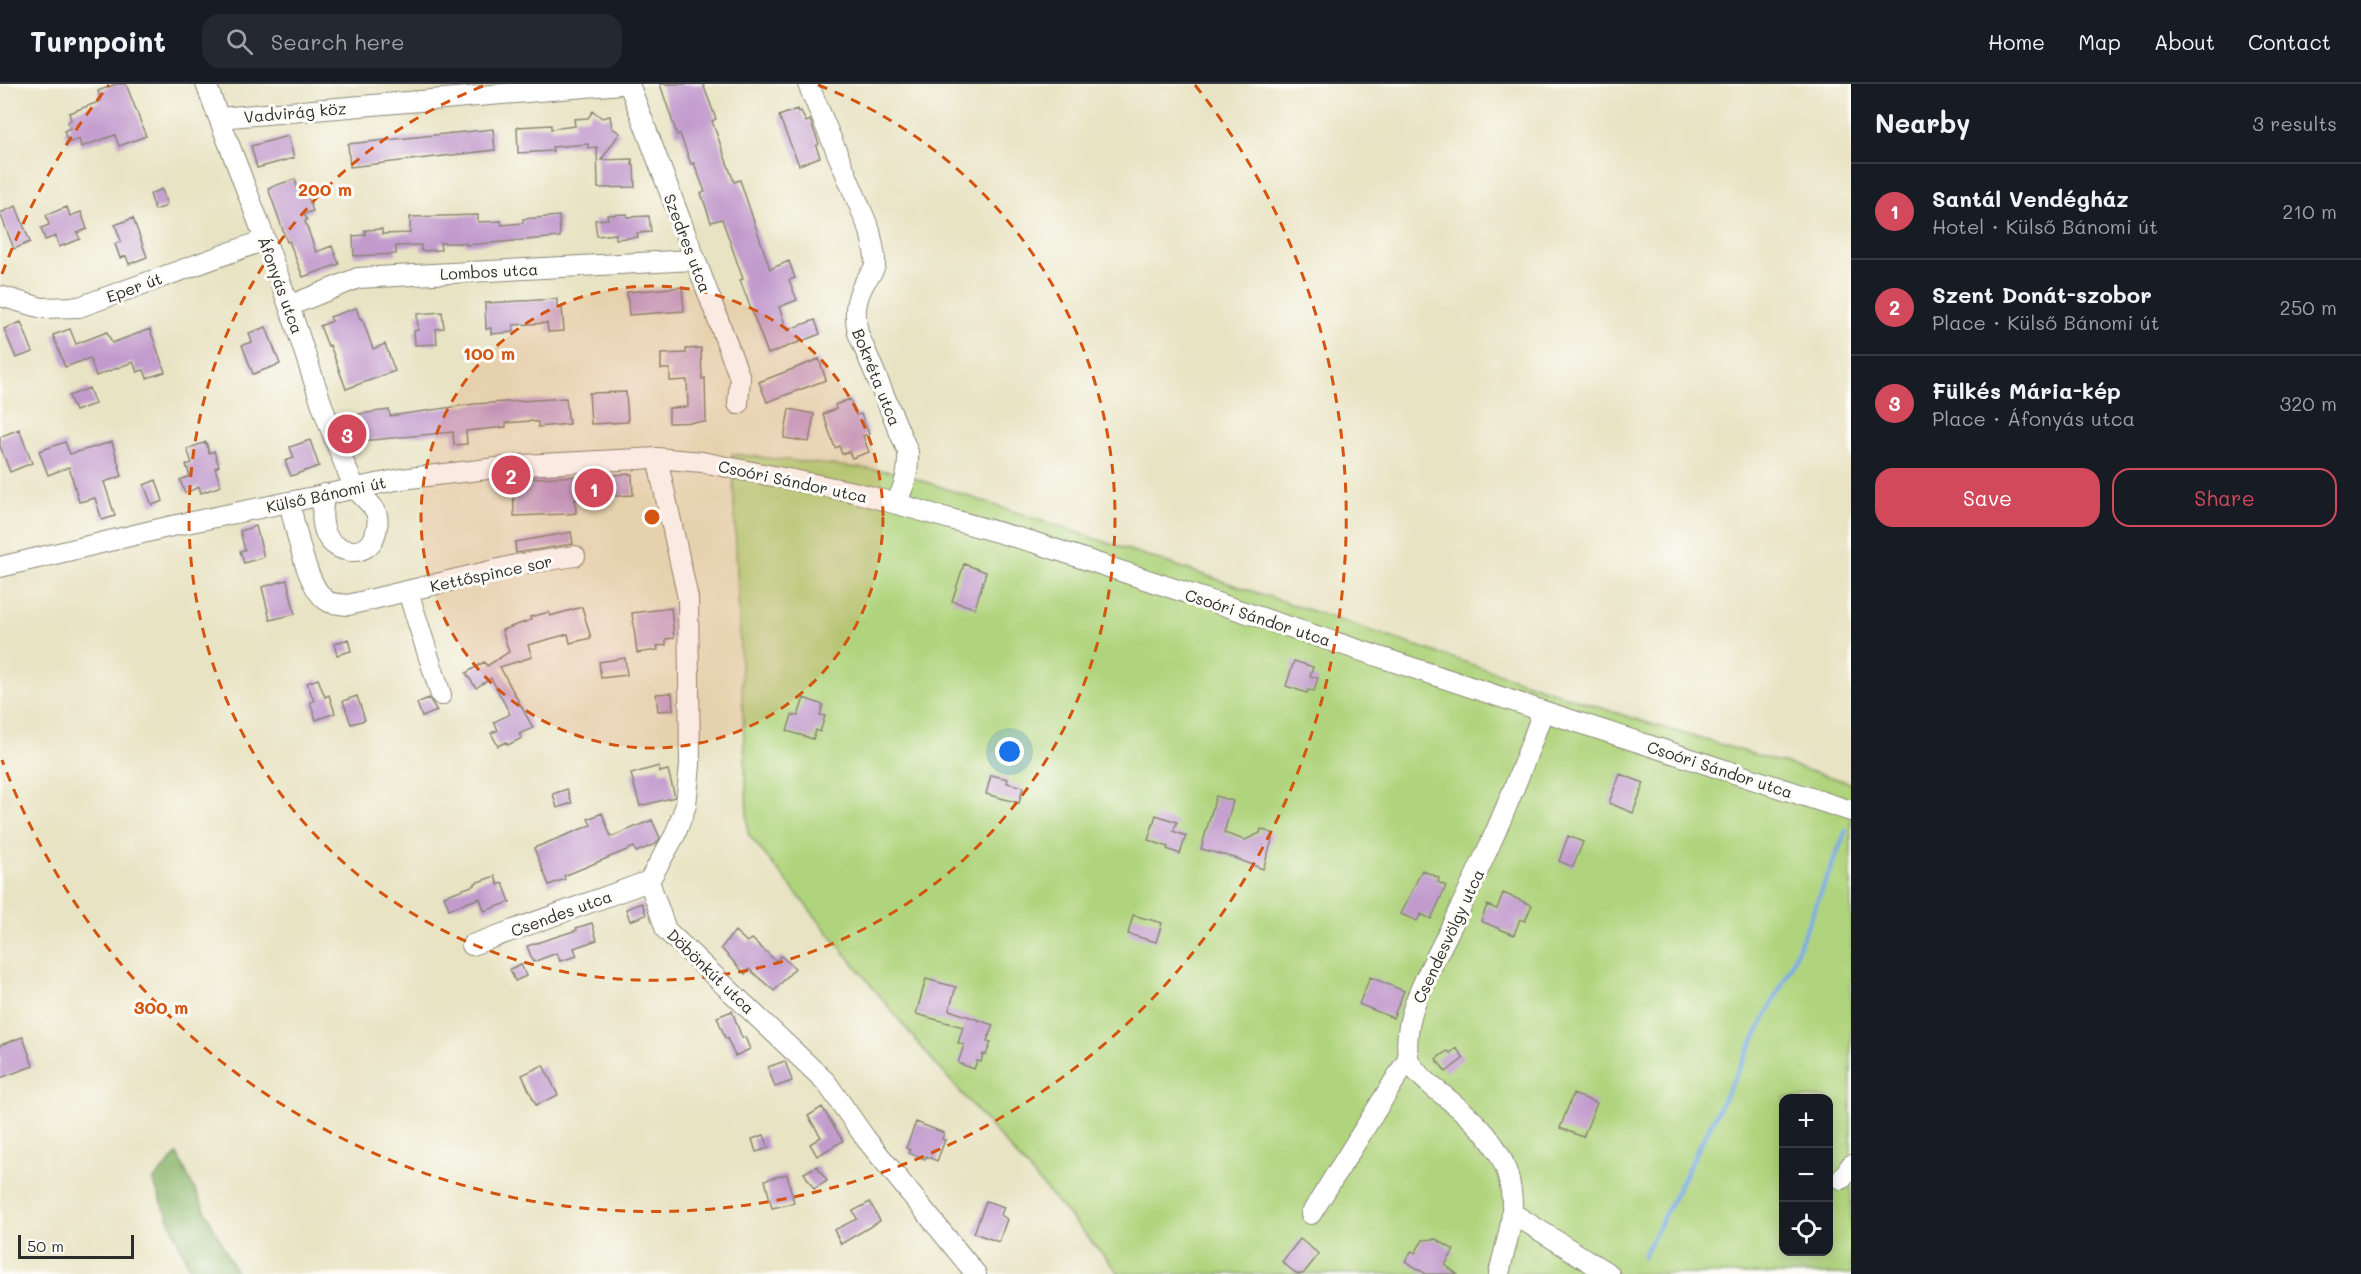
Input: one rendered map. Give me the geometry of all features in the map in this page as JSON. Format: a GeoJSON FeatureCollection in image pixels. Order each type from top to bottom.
{"type":"FeatureCollection","features":[{"type":"Feature","properties":{"kind":"street","name":"Áfonyás utca"},"geometry":{"type":"LineString","coordinates":[[206,84],[289,306],[334,438],[355,487]]}},
{"type":"Feature","properties":{"kind":"street","name":"Vadvirág köz"},"geometry":{"type":"LineString","coordinates":[[219,118],[621,84]]}},
{"type":"Feature","properties":{"kind":"street","name":"Szedres utca"},"geometry":{"type":"LineString","coordinates":[[628,84],[740,378],[738,404]]}},
{"type":"Feature","properties":{"kind":"street","name":"Bokréta utca"},"geometry":{"type":"LineString","coordinates":[[808,84],[870,231],[874,250],[875,267],[858,296],[855,320],[858,333],[908,452],[909,467],[906,482],[896,503]]}},
{"type":"Feature","properties":{"kind":"street","name":"Eper út"},"geometry":{"type":"LineString","coordinates":[[0,296],[42,308],[79,307],[265,240]]}},
{"type":"Feature","properties":{"kind":"street","name":"Lombos utca"},"geometry":{"type":"LineString","coordinates":[[289,306],[358,278],[694,260]]}},
{"type":"Feature","properties":{"kind":"street","name":"Csoóri Sándor utca"},"geometry":{"type":"LineString","coordinates":[[657,458],[749,470],[896,503],[1033,542],[1851,811]]}},
{"type":"Feature","properties":{"kind":"street","name":"Külső Bánomi út"},"geometry":{"type":"LineString","coordinates":[[0,567],[141,533],[401,479],[522,465],[657,458]]}},
{"type":"Feature","properties":{"kind":"street"},"geometry":{"type":"LineString","coordinates":[[649,881],[675,835],[686,805],[690,765],[688,598],[657,458]]}},
{"type":"Feature","properties":{"kind":"street"},"geometry":{"type":"LineString","coordinates":[[324,494],[322,518],[326,534],[332,545],[342,551],[354,551],[367,547],[375,538],[377,525],[376,513],[370,502],[355,487]]}},
{"type":"Feature","properties":{"kind":"street","name":"Kettőspince sor"},"geometry":{"type":"LineString","coordinates":[[289,502],[311,578],[319,593],[330,602],[348,605],[516,565],[575,556]]}},
{"type":"Feature","properties":{"kind":"street","name":"Kettőspince sor"},"geometry":{"type":"LineString","coordinates":[[408,592],[441,695]]}},
{"type":"Feature","properties":{"kind":"street","name":"Csendesvölgy utca"},"geometry":{"type":"LineString","coordinates":[[1408,1059],[1407,1032],[1411,1016],[1514,790],[1543,711]]}},
{"type":"Feature","properties":{"kind":"street","name":"Csendes utca"},"geometry":{"type":"LineString","coordinates":[[472,945],[649,881]]}},
{"type":"Feature","properties":{"kind":"street","name":"Döbönkút utca"},"geometry":{"type":"LineString","coordinates":[[649,881],[666,930],[826,1082],[866,1139],[976,1274]]}},
{"type":"Feature","properties":{"kind":"street"},"geometry":{"type":"LineString","coordinates":[[1311,1214],[1408,1059],[1425,1080],[1463,1111],[1498,1148],[1504,1160],[1510,1187],[1512,1213],[1499,1274]]}},
{"type":"Feature","properties":{"kind":"street"},"geometry":{"type":"LineString","coordinates":[[1512,1213],[1609,1274]]}},
{"type":"Feature","properties":{"kind":"green space"},"geometry":{"type":"Polygon","coordinates":[[[732,454],[896,472],[1641,721],[1851,783],[1851,1274],[1120,1274],[927,1054],[748,834],[732,454]]]}},
{"type":"Feature","properties":{"kind":"green space"},"geometry":{"type":"Polygon","coordinates":[[[177,1154],[237,1274],[192,1274],[153,1181],[177,1154]]]}},
{"type":"Feature","properties":{"kind":"building"},"geometry":{"type":"Polygon","coordinates":[[[116,84],[126,84],[146,136],[119,146],[115,135],[81,147],[79,139],[68,143],[64,131],[70,128],[69,113],[101,101],[98,91],[116,84]]]}},
{"type":"Feature","properties":{"kind":"building"},"geometry":{"type":"Polygon","coordinates":[[[660,84],[703,84],[716,119],[712,121],[734,182],[740,180],[770,269],[789,261],[795,278],[789,280],[797,300],[779,307],[787,330],[815,320],[820,334],[768,354],[740,280],[743,279],[722,219],[711,222],[701,193],[705,192],[680,134],[677,135],[660,84]]]}},
{"type":"Feature","properties":{"kind":"building"},"geometry":{"type":"Polygon","coordinates":[[[797,109],[798,112],[801,111],[806,122],[810,120],[819,144],[816,146],[820,157],[799,165],[779,116],[797,109]]]}},
{"type":"Feature","properties":{"kind":"building"},"geometry":{"type":"Polygon","coordinates":[[[593,111],[602,118],[610,116],[612,128],[620,133],[601,160],[632,159],[635,187],[598,188],[597,147],[588,148],[588,144],[552,147],[553,151],[518,153],[517,127],[551,125],[551,129],[575,126],[574,119],[588,118],[593,111]]]}},
{"type":"Feature","properties":{"kind":"building"},"geometry":{"type":"Polygon","coordinates":[[[493,129],[495,150],[350,167],[348,144],[493,129]]]}},
{"type":"Feature","properties":{"kind":"building"},"geometry":{"type":"Polygon","coordinates":[[[288,136],[294,158],[257,168],[251,146],[288,136]]]}},
{"type":"Feature","properties":{"kind":"building"},"geometry":{"type":"Polygon","coordinates":[[[295,179],[298,189],[304,187],[313,211],[304,214],[316,252],[332,246],[339,264],[303,277],[289,241],[287,242],[268,188],[295,179]]]}},
{"type":"Feature","properties":{"kind":"building"},"geometry":{"type":"Polygon","coordinates":[[[162,189],[167,206],[155,210],[150,194],[162,189]]]}},
{"type":"Feature","properties":{"kind":"building"},"geometry":{"type":"Polygon","coordinates":[[[16,206],[30,242],[14,249],[0,213],[16,206]]]}},
{"type":"Feature","properties":{"kind":"building"},"geometry":{"type":"Polygon","coordinates":[[[67,207],[70,216],[81,212],[87,229],[77,233],[80,239],[59,247],[56,236],[45,240],[41,228],[49,225],[46,215],[67,207]]]}},
{"type":"Feature","properties":{"kind":"building"},"geometry":{"type":"Polygon","coordinates":[[[627,214],[627,217],[649,216],[651,232],[637,233],[638,237],[616,239],[616,234],[597,236],[595,220],[608,219],[607,215],[627,214]]]}},
{"type":"Feature","properties":{"kind":"building"},"geometry":{"type":"Polygon","coordinates":[[[478,215],[478,222],[501,221],[502,225],[523,223],[523,219],[559,216],[560,237],[466,245],[466,243],[440,243],[441,250],[421,251],[421,245],[396,246],[396,254],[354,256],[353,236],[365,235],[365,230],[382,229],[382,234],[410,233],[410,217],[478,215]]]}},
{"type":"Feature","properties":{"kind":"building"},"geometry":{"type":"Polygon","coordinates":[[[133,218],[147,257],[129,264],[126,256],[120,258],[115,244],[121,241],[115,225],[133,218]]]}},
{"type":"Feature","properties":{"kind":"building"},"geometry":{"type":"Polygon","coordinates":[[[682,287],[684,311],[629,315],[627,292],[682,287]]]}},
{"type":"Feature","properties":{"kind":"building"},"geometry":{"type":"Polygon","coordinates":[[[557,299],[557,308],[562,308],[564,331],[548,332],[547,323],[513,325],[514,332],[491,334],[491,328],[486,329],[485,303],[557,299]]]}},
{"type":"Feature","properties":{"kind":"building"},"geometry":{"type":"Polygon","coordinates":[[[356,308],[373,349],[385,344],[395,371],[346,389],[330,345],[328,346],[320,326],[332,321],[330,317],[356,308]]]}},
{"type":"Feature","properties":{"kind":"building"},"geometry":{"type":"Polygon","coordinates":[[[442,312],[444,328],[436,329],[437,344],[415,345],[414,331],[418,330],[417,314],[442,312]]]}},
{"type":"Feature","properties":{"kind":"building"},"geometry":{"type":"Polygon","coordinates":[[[21,322],[33,352],[16,358],[4,329],[21,322]]]}},
{"type":"Feature","properties":{"kind":"building"},"geometry":{"type":"Polygon","coordinates":[[[266,327],[280,364],[253,374],[242,345],[252,342],[249,333],[266,327]]]}},
{"type":"Feature","properties":{"kind":"building"},"geometry":{"type":"Polygon","coordinates":[[[70,329],[76,344],[107,332],[112,343],[150,329],[165,372],[147,378],[144,370],[137,372],[133,362],[96,376],[90,358],[65,367],[53,335],[70,329]]]}},
{"type":"Feature","properties":{"kind":"building"},"geometry":{"type":"Polygon","coordinates":[[[701,348],[702,379],[705,378],[706,422],[669,423],[669,408],[688,407],[687,380],[670,381],[670,369],[661,369],[661,354],[686,353],[686,349],[701,348]]]}},
{"type":"Feature","properties":{"kind":"building"},"geometry":{"type":"Polygon","coordinates":[[[819,359],[826,380],[767,402],[759,382],[819,359]]]}},
{"type":"Feature","properties":{"kind":"building"},"geometry":{"type":"Polygon","coordinates":[[[89,388],[95,404],[75,411],[69,396],[89,388]]]}},
{"type":"Feature","properties":{"kind":"building"},"geometry":{"type":"Polygon","coordinates":[[[626,392],[628,422],[591,424],[589,393],[626,392]]]}},
{"type":"Feature","properties":{"kind":"building"},"geometry":{"type":"Polygon","coordinates":[[[566,398],[569,424],[538,427],[538,422],[506,423],[506,427],[466,431],[467,444],[454,445],[453,432],[362,441],[359,414],[389,410],[390,416],[474,404],[566,398]]]}},
{"type":"Feature","properties":{"kind":"building"},"geometry":{"type":"Polygon","coordinates":[[[850,399],[856,415],[861,414],[869,434],[863,436],[869,452],[852,458],[849,452],[842,454],[839,446],[835,448],[823,414],[836,409],[835,405],[850,399]]]}},
{"type":"Feature","properties":{"kind":"building"},"geometry":{"type":"Polygon","coordinates":[[[789,409],[814,414],[809,442],[784,438],[789,409]]]}},
{"type":"Feature","properties":{"kind":"building"},"geometry":{"type":"Polygon","coordinates":[[[19,429],[32,463],[10,472],[0,446],[0,437],[19,429]]]}},
{"type":"Feature","properties":{"kind":"building"},"geometry":{"type":"Polygon","coordinates":[[[310,440],[319,466],[291,476],[285,461],[294,458],[290,447],[310,440]]]}},
{"type":"Feature","properties":{"kind":"building"},"geometry":{"type":"Polygon","coordinates":[[[65,442],[70,454],[112,442],[122,476],[104,482],[115,516],[102,520],[95,498],[79,502],[69,467],[48,475],[39,451],[65,442]]]}},
{"type":"Feature","properties":{"kind":"building"},"geometry":{"type":"Polygon","coordinates":[[[206,442],[209,453],[214,451],[219,466],[215,468],[221,486],[201,493],[199,487],[185,493],[180,480],[190,476],[186,465],[192,463],[187,449],[206,442]]]}},
{"type":"Feature","properties":{"kind":"building"},"geometry":{"type":"Polygon","coordinates":[[[632,474],[633,495],[575,499],[576,513],[514,516],[513,479],[632,474]]]}},
{"type":"Feature","properties":{"kind":"building"},"geometry":{"type":"Polygon","coordinates":[[[156,480],[163,501],[152,505],[144,485],[156,480]]]}},
{"type":"Feature","properties":{"kind":"building"},"geometry":{"type":"Polygon","coordinates":[[[256,526],[264,557],[244,563],[240,551],[245,550],[240,531],[256,526]]]}},
{"type":"Feature","properties":{"kind":"building"},"geometry":{"type":"Polygon","coordinates":[[[571,532],[573,544],[516,553],[515,542],[571,532]]]}},
{"type":"Feature","properties":{"kind":"building"},"geometry":{"type":"Polygon","coordinates":[[[964,564],[986,572],[975,608],[952,601],[964,564]]]}},
{"type":"Feature","properties":{"kind":"building"},"geometry":{"type":"Polygon","coordinates":[[[287,580],[295,614],[270,620],[262,587],[287,580]]]}},
{"type":"Feature","properties":{"kind":"building"},"geometry":{"type":"Polygon","coordinates":[[[582,607],[591,638],[570,643],[568,634],[528,645],[532,657],[500,667],[533,728],[519,734],[522,738],[508,745],[506,742],[498,746],[491,733],[498,730],[494,722],[510,714],[491,678],[476,688],[466,673],[484,662],[487,666],[509,652],[502,630],[531,620],[530,617],[549,612],[550,616],[582,607]]]}},
{"type":"Feature","properties":{"kind":"building"},"geometry":{"type":"Polygon","coordinates":[[[671,608],[674,638],[666,639],[666,645],[657,646],[658,650],[637,653],[632,613],[671,608]]]}},
{"type":"Feature","properties":{"kind":"building"},"geometry":{"type":"Polygon","coordinates":[[[348,639],[351,651],[337,655],[334,644],[348,639]]]}},
{"type":"Feature","properties":{"kind":"building"},"geometry":{"type":"Polygon","coordinates":[[[625,658],[627,675],[601,678],[599,662],[625,658]]]}},
{"type":"Feature","properties":{"kind":"building"},"geometry":{"type":"Polygon","coordinates":[[[1294,661],[1313,667],[1310,676],[1318,678],[1314,691],[1308,690],[1307,693],[1286,686],[1294,661]]]}},
{"type":"Feature","properties":{"kind":"building"},"geometry":{"type":"Polygon","coordinates":[[[318,679],[325,697],[329,695],[335,713],[316,720],[310,702],[314,701],[307,683],[318,679]]]}},
{"type":"Feature","properties":{"kind":"building"},"geometry":{"type":"Polygon","coordinates":[[[672,693],[673,710],[658,711],[656,694],[672,693]]]}},
{"type":"Feature","properties":{"kind":"building"},"geometry":{"type":"Polygon","coordinates":[[[357,696],[365,720],[351,724],[343,701],[357,696]]]}},
{"type":"Feature","properties":{"kind":"building"},"geometry":{"type":"Polygon","coordinates":[[[429,698],[437,711],[422,717],[417,703],[429,698]]]}},
{"type":"Feature","properties":{"kind":"building"},"geometry":{"type":"Polygon","coordinates":[[[804,698],[823,705],[820,715],[825,716],[820,732],[816,730],[813,739],[787,731],[792,715],[798,716],[804,698]]]}},
{"type":"Feature","properties":{"kind":"building"},"geometry":{"type":"Polygon","coordinates":[[[659,766],[660,772],[668,770],[675,797],[640,806],[631,774],[659,766]]]}},
{"type":"Feature","properties":{"kind":"building"},"geometry":{"type":"Polygon","coordinates":[[[1620,774],[1644,783],[1633,813],[1609,803],[1620,774]]]}},
{"type":"Feature","properties":{"kind":"building"},"geometry":{"type":"Polygon","coordinates":[[[991,775],[1008,779],[1007,783],[1023,787],[1019,803],[986,794],[991,775]]]}},
{"type":"Feature","properties":{"kind":"building"},"geometry":{"type":"Polygon","coordinates":[[[567,789],[572,803],[557,808],[553,794],[567,789]]]}},
{"type":"Feature","properties":{"kind":"building"},"geometry":{"type":"Polygon","coordinates":[[[1216,796],[1233,801],[1224,833],[1245,840],[1260,833],[1261,829],[1274,834],[1263,869],[1235,858],[1201,849],[1216,796]]]}},
{"type":"Feature","properties":{"kind":"building"},"geometry":{"type":"Polygon","coordinates":[[[602,813],[611,837],[652,820],[660,838],[656,844],[636,852],[634,847],[564,876],[565,879],[549,885],[534,848],[591,825],[588,819],[602,813]]]}},
{"type":"Feature","properties":{"kind":"building"},"geometry":{"type":"Polygon","coordinates":[[[1156,815],[1177,822],[1173,831],[1186,836],[1180,854],[1148,840],[1156,815]]]}},
{"type":"Feature","properties":{"kind":"building"},"geometry":{"type":"Polygon","coordinates":[[[1568,836],[1583,842],[1573,867],[1559,861],[1568,836]]]}},
{"type":"Feature","properties":{"kind":"building"},"geometry":{"type":"Polygon","coordinates":[[[1422,870],[1439,878],[1438,882],[1446,886],[1431,919],[1421,914],[1417,921],[1401,914],[1422,870]]]}},
{"type":"Feature","properties":{"kind":"building"},"geometry":{"type":"Polygon","coordinates":[[[495,876],[498,885],[503,883],[510,902],[484,911],[480,898],[449,909],[444,896],[495,876]]]}},
{"type":"Feature","properties":{"kind":"building"},"geometry":{"type":"Polygon","coordinates":[[[1503,893],[1532,905],[1525,921],[1520,919],[1514,935],[1481,921],[1487,905],[1497,909],[1503,893]]]}},
{"type":"Feature","properties":{"kind":"building"},"geometry":{"type":"Polygon","coordinates":[[[642,903],[646,915],[630,921],[626,909],[642,903]]]}},
{"type":"Feature","properties":{"kind":"building"},"geometry":{"type":"Polygon","coordinates":[[[1133,915],[1162,923],[1156,942],[1128,934],[1133,915]]]}},
{"type":"Feature","properties":{"kind":"building"},"geometry":{"type":"Polygon","coordinates":[[[592,923],[597,940],[574,948],[577,956],[560,961],[557,953],[533,962],[527,946],[592,923]]]}},
{"type":"Feature","properties":{"kind":"building"},"geometry":{"type":"Polygon","coordinates":[[[735,931],[747,942],[752,939],[776,961],[781,956],[795,968],[774,991],[749,969],[745,974],[721,948],[735,931]]]}},
{"type":"Feature","properties":{"kind":"building"},"geometry":{"type":"Polygon","coordinates":[[[521,964],[526,976],[515,981],[510,969],[521,964]]]}},
{"type":"Feature","properties":{"kind":"building"},"geometry":{"type":"Polygon","coordinates":[[[1370,977],[1404,991],[1393,1018],[1359,1004],[1370,977]]]}},
{"type":"Feature","properties":{"kind":"building"},"geometry":{"type":"Polygon","coordinates":[[[926,979],[956,987],[949,1010],[993,1025],[987,1041],[991,1042],[986,1055],[983,1054],[981,1062],[977,1061],[974,1069],[958,1063],[964,1045],[958,1043],[963,1027],[916,1014],[926,979]]]}},
{"type":"Feature","properties":{"kind":"building"},"geometry":{"type":"Polygon","coordinates":[[[732,1011],[742,1038],[745,1037],[750,1049],[735,1056],[717,1017],[732,1011]]]}},
{"type":"Feature","properties":{"kind":"building"},"geometry":{"type":"Polygon","coordinates":[[[23,1037],[33,1066],[0,1078],[0,1045],[23,1037]]]}},
{"type":"Feature","properties":{"kind":"building"},"geometry":{"type":"Polygon","coordinates":[[[1456,1048],[1464,1058],[1446,1072],[1436,1059],[1456,1048]]]}},
{"type":"Feature","properties":{"kind":"building"},"geometry":{"type":"Polygon","coordinates":[[[785,1061],[792,1081],[775,1087],[768,1067],[785,1061]]]}},
{"type":"Feature","properties":{"kind":"building"},"geometry":{"type":"Polygon","coordinates":[[[543,1065],[558,1095],[536,1105],[522,1075],[543,1065]]]}},
{"type":"Feature","properties":{"kind":"building"},"geometry":{"type":"Polygon","coordinates":[[[1573,1094],[1597,1103],[1583,1137],[1560,1128],[1573,1094]]]}},
{"type":"Feature","properties":{"kind":"building"},"geometry":{"type":"Polygon","coordinates":[[[822,1107],[843,1141],[817,1156],[810,1144],[821,1137],[808,1116],[822,1107]]]}},
{"type":"Feature","properties":{"kind":"building"},"geometry":{"type":"Polygon","coordinates":[[[916,1122],[944,1133],[942,1139],[945,1140],[937,1161],[909,1153],[910,1150],[906,1148],[916,1122]]]}},
{"type":"Feature","properties":{"kind":"building"},"geometry":{"type":"Polygon","coordinates":[[[764,1135],[769,1148],[756,1152],[752,1139],[764,1135]]]}},
{"type":"Feature","properties":{"kind":"building"},"geometry":{"type":"Polygon","coordinates":[[[817,1166],[827,1181],[814,1189],[804,1173],[817,1166]]]}},
{"type":"Feature","properties":{"kind":"building"},"geometry":{"type":"Polygon","coordinates":[[[787,1174],[794,1203],[772,1208],[765,1180],[787,1174]]]}},
{"type":"Feature","properties":{"kind":"building"},"geometry":{"type":"Polygon","coordinates":[[[986,1201],[1004,1207],[1001,1215],[1007,1219],[999,1242],[974,1233],[986,1201]]]}},
{"type":"Feature","properties":{"kind":"building"},"geometry":{"type":"Polygon","coordinates":[[[870,1202],[880,1221],[841,1244],[834,1230],[857,1219],[853,1211],[870,1202]]]}},
{"type":"Feature","properties":{"kind":"building"},"geometry":{"type":"Polygon","coordinates":[[[1300,1239],[1319,1254],[1303,1274],[1297,1274],[1282,1262],[1300,1239]]]}},
{"type":"Feature","properties":{"kind":"building"},"geometry":{"type":"Polygon","coordinates":[[[1436,1239],[1454,1250],[1445,1265],[1457,1274],[1426,1274],[1405,1261],[1412,1251],[1415,1253],[1423,1240],[1436,1239]]]}},
{"type":"Feature","properties":{"kind":"waterway"},"geometry":{"type":"LineString","coordinates":[[1643,1257],[1788,973],[1846,831]]}},
{"type":"Feature","properties":{"kind":"place","name":"Fülkés Mária-kép"},"geometry":{"type":"Point","coordinates":[347,434]}},
{"type":"Feature","properties":{"kind":"place","name":"Szent Donát-szobor"},"geometry":{"type":"Point","coordinates":[511,475]}},
{"type":"Feature","properties":{"kind":"place","name":"Santál Vendégház"},"geometry":{"type":"Point","coordinates":[594,488]}}]}
